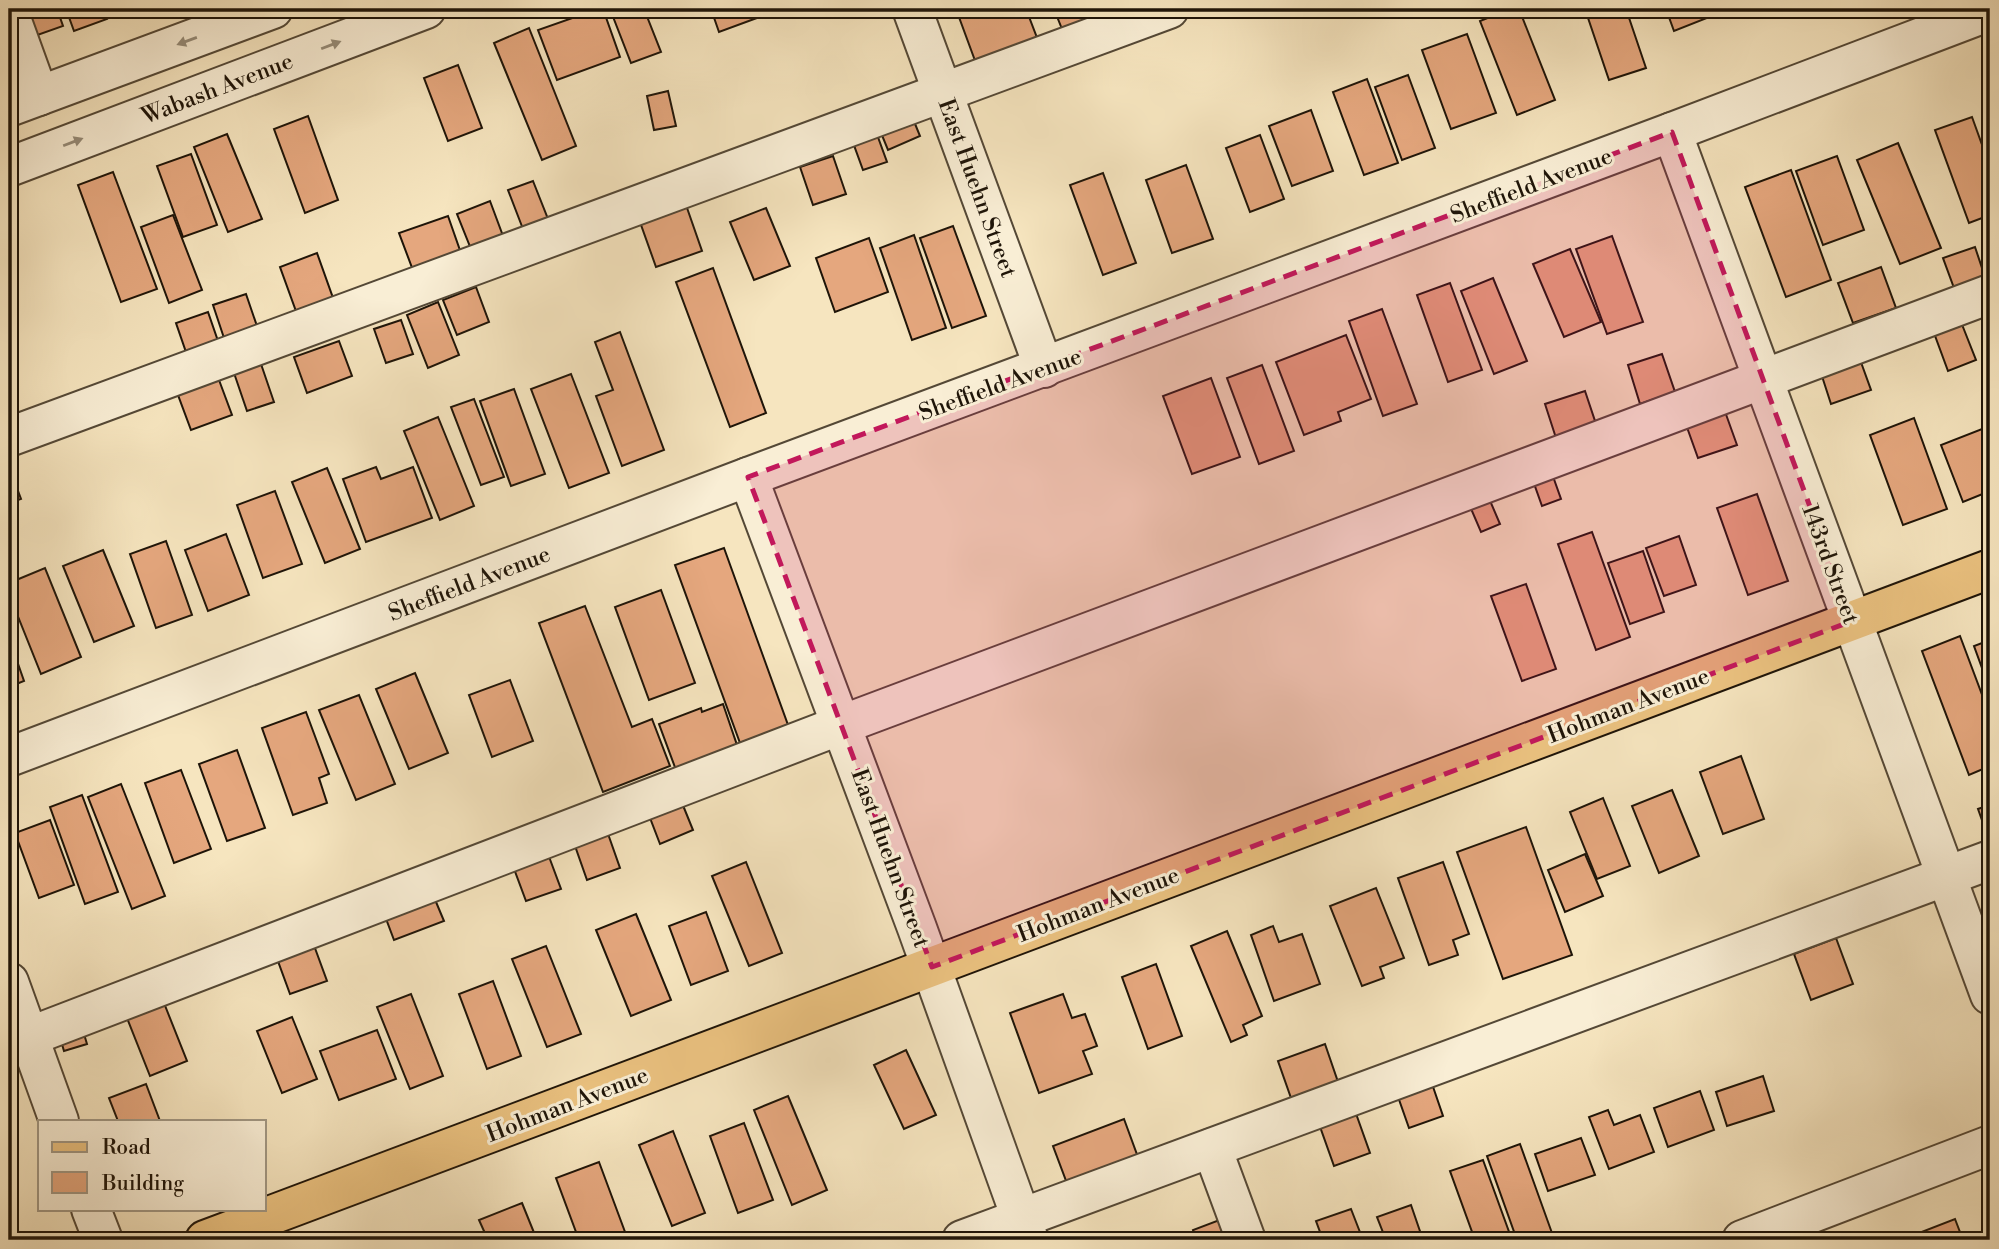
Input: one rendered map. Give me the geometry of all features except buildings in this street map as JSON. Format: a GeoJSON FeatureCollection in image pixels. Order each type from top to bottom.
{"type":"FeatureCollection","features":[{"type":"Feature","properties":{"kind":"main road","name":"Hohman Avenue"},"geometry":{"type":"LineString","coordinates":[[205,1240],[1990,569]]}},
{"type":"Feature","properties":{"kind":"street"},"geometry":{"type":"LineString","coordinates":[[9,13],[24,102],[274,9]]}},
{"type":"Feature","properties":{"kind":"street","name":"Wabash Avenue"},"geometry":{"type":"LineString","coordinates":[[9,167],[426,9]]}},
{"type":"Feature","properties":{"kind":"street","name":"East Huehn Street"},"geometry":{"type":"LineString","coordinates":[[912,9],[1044,368]]}},
{"type":"Feature","properties":{"kind":"street"},"geometry":{"type":"LineString","coordinates":[[9,437],[1169,9]]}},
{"type":"Feature","properties":{"kind":"street","name":"Sheffield Avenue"},"geometry":{"type":"LineString","coordinates":[[9,757],[1990,11]]}},
{"type":"Feature","properties":{"kind":"street","name":"143rd Street"},"geometry":{"type":"LineString","coordinates":[[1672,132],[1990,995]]}},
{"type":"Feature","properties":{"kind":"street"},"geometry":{"type":"LineString","coordinates":[[28,1037],[841,725],[1990,294]]}},
{"type":"Feature","properties":{"kind":"street","name":"East Huehn Street"},"geometry":{"type":"LineString","coordinates":[[748,477],[932,967],[1026,1229]]}},
{"type":"Feature","properties":{"kind":"street"},"geometry":{"type":"LineString","coordinates":[[962,1240],[1026,1229],[1212,1147],[1990,860]]}},
{"type":"Feature","properties":{"kind":"street"},"geometry":{"type":"LineString","coordinates":[[9,982],[59,1120]]}},
{"type":"Feature","properties":{"kind":"street"},"geometry":{"type":"LineString","coordinates":[[1742,1240],[1990,1145]]}},
{"type":"Feature","properties":{"kind":"street"},"geometry":{"type":"LineString","coordinates":[[1212,1147],[1246,1240]]}},
{"type":"Feature","properties":{"kind":"street"},"geometry":{"type":"LineString","coordinates":[[91,1210],[103,1240]]}},
{"type":"Feature","properties":{"kind":"highlighted area"},"geometry":{"type":"Polygon","coordinates":[[[1672,132],[1852,621],[932,967],[748,477],[1672,132]]]}}]}
